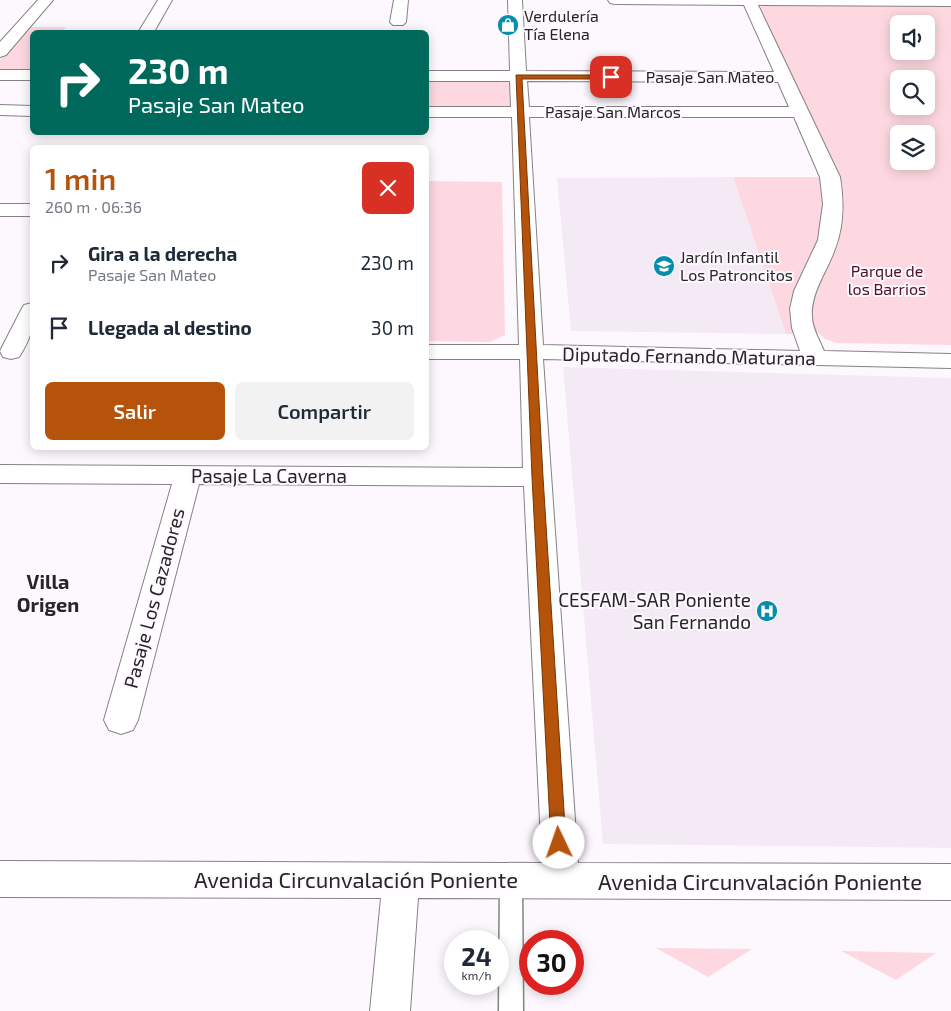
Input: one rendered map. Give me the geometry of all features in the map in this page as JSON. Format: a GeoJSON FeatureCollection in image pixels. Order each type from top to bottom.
{"type":"FeatureCollection","features":[{"type":"Feature","properties":{"kind":"street"},"geometry":{"type":"LineString","coordinates":[[34,0],[45,0]]}},
{"type":"Feature","properties":{"kind":"street"},"geometry":{"type":"LineString","coordinates":[[0,52],[45,0]]}},
{"type":"Feature","properties":{"kind":"street"},"geometry":{"type":"LineString","coordinates":[[148,30],[165,0]]}},
{"type":"Feature","properties":{"kind":"street"},"geometry":{"type":"LineString","coordinates":[[398,22],[401,0]]}},
{"type":"Feature","properties":{"kind":"street"},"geometry":{"type":"LineString","coordinates":[[515,0],[537,477],[561,882]]}},
{"type":"Feature","properties":{"kind":"street"},"geometry":{"type":"LineString","coordinates":[[615,0],[951,2]]}},
{"type":"Feature","properties":{"kind":"street"},"geometry":{"type":"LineString","coordinates":[[749,1],[830,177],[834,203],[830,234],[803,298],[801,319],[816,358]]}},
{"type":"Feature","properties":{"kind":"street"},"geometry":{"type":"LineString","coordinates":[[0,75],[30,75]]}},
{"type":"Feature","properties":{"kind":"street","name":"Pasaje San Mateo"},"geometry":{"type":"LineString","coordinates":[[429,76],[519,81],[784,77]]}},
{"type":"Feature","properties":{"kind":"street"},"geometry":{"type":"LineString","coordinates":[[429,86],[519,81]]}},
{"type":"Feature","properties":{"kind":"street"},"geometry":{"type":"LineString","coordinates":[[0,110],[30,111]]}},
{"type":"Feature","properties":{"kind":"street","name":"Pasaje San Marcos"},"geometry":{"type":"LineString","coordinates":[[429,112],[800,112]]}},
{"type":"Feature","properties":{"kind":"street"},"geometry":{"type":"LineString","coordinates":[[0,210],[30,210]]}},
{"type":"Feature","properties":{"kind":"street"},"geometry":{"type":"LineString","coordinates":[[14,352],[30,315]]}},
{"type":"Feature","properties":{"kind":"street","name":"Diputado Fernando Maturana"},"geometry":{"type":"LineString","coordinates":[[429,352],[532,352],[951,361]]}},
{"type":"Feature","properties":{"kind":"street","name":"Pasaje La Caverna"},"geometry":{"type":"LineString","coordinates":[[0,474],[537,477]]}},
{"type":"Feature","properties":{"kind":"street","name":"Pasaje Los Cazadores"},"geometry":{"type":"LineString","coordinates":[[121,720],[188,476]]}},
{"type":"Feature","properties":{"kind":"street","name":"Avenida Circunvalación Poniente"},"geometry":{"type":"LineString","coordinates":[[0,879],[951,882]]}},
{"type":"Feature","properties":{"kind":"street"},"geometry":{"type":"LineString","coordinates":[[390,1011],[401,879]]}},
{"type":"Feature","properties":{"kind":"lane"},"geometry":{"type":"LineString","coordinates":[[510,880],[511,1011]]}},
{"type":"Feature","properties":{"kind":"shaded area","name":"Jardín Infantil Los Patroncitos"},"geometry":{"type":"Polygon","coordinates":[[[733,177],[786,334],[571,331],[557,178],[733,177]]]}},
{"type":"Feature","properties":{"kind":"shaded area","name":"CESFAM-SAR Poniente San Fernando"},"geometry":{"type":"Polygon","coordinates":[[[563,367],[951,378],[951,848],[603,844],[563,367]]]}},
{"type":"Feature","properties":{"kind":"green space","name":"Parque de los Barrios"},"geometry":{"type":"Polygon","coordinates":[[[764,5],[951,5],[951,345],[837,343],[825,339],[815,330],[812,321],[812,304],[840,217],[758,9],[764,5]]]}},
{"type":"Feature","properties":{"kind":"green space"},"geometry":{"type":"Polygon","coordinates":[[[29,27],[66,27],[64,30],[30,30],[30,72],[0,71],[0,60],[29,27]]]}},
{"type":"Feature","properties":{"kind":"green space"},"geometry":{"type":"Polygon","coordinates":[[[429,76],[518,76],[521,112],[429,112],[429,76]]]}},
{"type":"Feature","properties":{"kind":"green space","name":"Parque de los Barrios"},"geometry":{"type":"Polygon","coordinates":[[[733,177],[822,177],[824,221],[793,334],[786,334],[733,177]]]}},
{"type":"Feature","properties":{"kind":"green space"},"geometry":{"type":"Polygon","coordinates":[[[429,181],[502,182],[505,335],[490,342],[429,341],[429,181]]]}},
{"type":"Feature","properties":{"kind":"green space"},"geometry":{"type":"Polygon","coordinates":[[[656,948],[752,949],[708,977],[656,948]]]}},
{"type":"Feature","properties":{"kind":"green space"},"geometry":{"type":"Polygon","coordinates":[[[841,951],[936,953],[896,980],[841,951]]]}},
{"type":"Feature","properties":{"kind":"place","name":"Verdulería Tía Elena"},"geometry":{"type":"Point","coordinates":[508,25]}},
{"type":"Feature","properties":{"kind":"place","name":"Jardín Infantil Los Patroncitos"},"geometry":{"type":"Point","coordinates":[664,266]}},
{"type":"Feature","properties":{"kind":"place","name":"CESFAM-SAR Poniente San Fernando"},"geometry":{"type":"Point","coordinates":[767,611]}},
{"type":"Feature","properties":{"kind":"district","name":"Villa Origen"},"geometry":{"type":"Point","coordinates":[48,594]}},
{"type":"Feature","properties":{"kind":"route"},"geometry":{"type":"LineString","coordinates":[[559,843],[537,477],[518,76],[611,77]]}}]}
